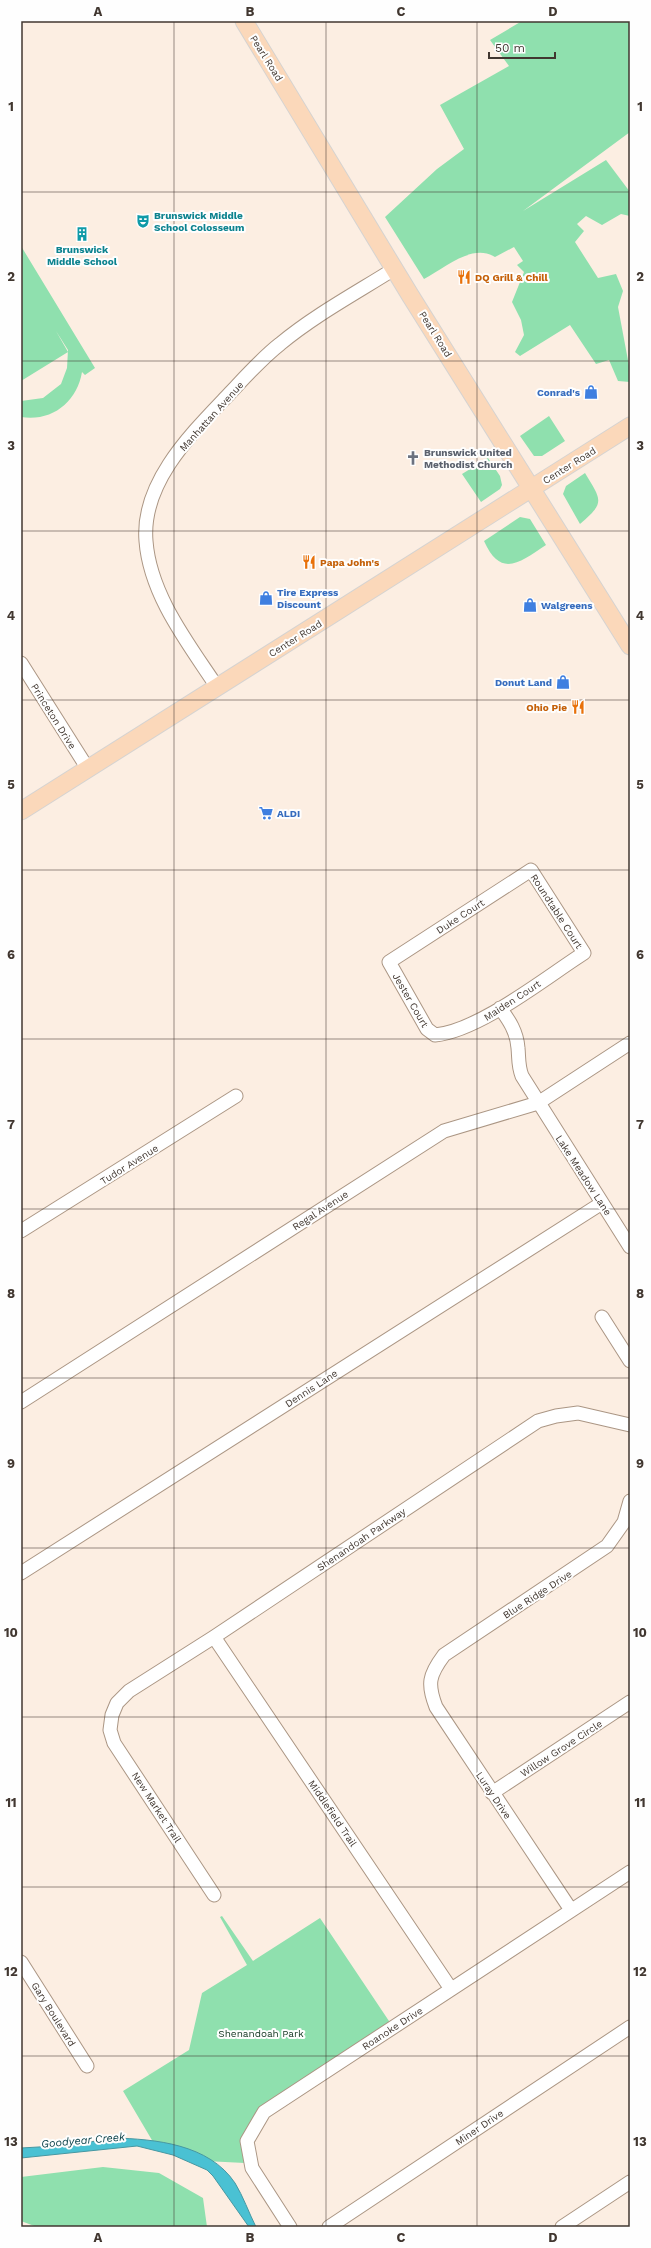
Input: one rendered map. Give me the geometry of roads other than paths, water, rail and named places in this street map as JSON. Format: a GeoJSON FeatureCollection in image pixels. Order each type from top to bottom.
{"type":"FeatureCollection","features":[{"type":"Feature","properties":{"kind":"main road","name":"Pearl Road"},"geometry":{"type":"LineString","coordinates":[[244,21],[394,269],[630,646]]}},
{"type":"Feature","properties":{"kind":"main road","name":"Center Road"},"geometry":{"type":"LineString","coordinates":[[21,811],[630,426]]}},
{"type":"Feature","properties":{"kind":"street","name":"Manhattan Avenue"},"geometry":{"type":"LineString","coordinates":[[217,687],[174,620],[152,572],[146,535],[148,512],[154,496],[168,467],[187,440],[266,356],[295,332],[394,269]]}},
{"type":"Feature","properties":{"kind":"street","name":"Princeton Drive"},"geometry":{"type":"LineString","coordinates":[[21,663],[88,769]]}},
{"type":"Feature","properties":{"kind":"street","name":"Roundtable Court"},"geometry":{"type":"LineString","coordinates":[[531,870],[584,953]]}},
{"type":"Feature","properties":{"kind":"street","name":"Duke Court"},"geometry":{"type":"LineString","coordinates":[[389,962],[531,870]]}},
{"type":"Feature","properties":{"kind":"street","name":"Maiden Court"},"geometry":{"type":"LineString","coordinates":[[435,1035],[446,1034],[477,1022],[584,953]]}},
{"type":"Feature","properties":{"kind":"street","name":"Jester Court"},"geometry":{"type":"LineString","coordinates":[[389,962],[427,1029],[435,1035]]}},
{"type":"Feature","properties":{"kind":"street","name":"Lake Meadow Lane"},"geometry":{"type":"LineString","coordinates":[[500,1008],[511,1023],[516,1036],[519,1067],[522,1076],[630,1247]]}},
{"type":"Feature","properties":{"kind":"street","name":"Regal Avenue"},"geometry":{"type":"LineString","coordinates":[[21,1402],[444,1131],[538,1103],[630,1043]]}},
{"type":"Feature","properties":{"kind":"street","name":"Tudor Avenue"},"geometry":{"type":"LineString","coordinates":[[21,1231],[236,1096]]}},
{"type":"Feature","properties":{"kind":"street","name":"Dennis Lane"},"geometry":{"type":"LineString","coordinates":[[21,1573],[602,1203]]}},
{"type":"Feature","properties":{"kind":"street"},"geometry":{"type":"LineString","coordinates":[[602,1317],[630,1361]]}},
{"type":"Feature","properties":{"kind":"street","name":"Shenandoah Parkway"},"geometry":{"type":"LineString","coordinates":[[112,1716],[117,1703],[130,1691],[214,1637],[538,1421],[556,1416],[578,1413],[630,1425]]}},
{"type":"Feature","properties":{"kind":"street","name":"Blue Ridge Drive"},"geometry":{"type":"LineString","coordinates":[[431,1675],[444,1655],[607,1546],[624,1522],[630,1501]]}},
{"type":"Feature","properties":{"kind":"street","name":"Middlefield Trail"},"geometry":{"type":"LineString","coordinates":[[214,1637],[451,1989]]}},
{"type":"Feature","properties":{"kind":"street","name":"Luray Drive"},"geometry":{"type":"LineString","coordinates":[[431,1675],[430,1692],[436,1707],[571,1910]]}},
{"type":"Feature","properties":{"kind":"street","name":"Willow Grove Circle"},"geometry":{"type":"LineString","coordinates":[[492,1793],[630,1702]]}},
{"type":"Feature","properties":{"kind":"street","name":"New Market Trail"},"geometry":{"type":"LineString","coordinates":[[112,1716],[110,1730],[114,1743],[214,1895]]}},
{"type":"Feature","properties":{"kind":"street","name":"Roanoke Drive"},"geometry":{"type":"LineString","coordinates":[[290,2227],[252,2168],[247,2141],[264,2112],[630,1872]]}},
{"type":"Feature","properties":{"kind":"street","name":"Gary Boulevard"},"geometry":{"type":"LineString","coordinates":[[21,1962],[87,2066]]}},
{"type":"Feature","properties":{"kind":"street","name":"Miner Drive"},"geometry":{"type":"LineString","coordinates":[[329,2227],[630,2027]]}},
{"type":"Feature","properties":{"kind":"street"},"geometry":{"type":"LineString","coordinates":[[562,2227],[630,2182]]}},
{"type":"Feature","properties":{"kind":"water"},"geometry":{"type":"Polygon","coordinates":[[[113,2138],[163,2142],[196,2152],[211,2160],[224,2170],[235,2183],[256,2227],[249,2227],[213,2176],[207,2170],[173,2155],[137,2146],[21,2158],[21,2148],[73,2145],[113,2138]]]}},
{"type":"Feature","properties":{"kind":"place","name":"Brunswick Middle School Colosseum"},"geometry":{"type":"Point","coordinates":[143,221]}},
{"type":"Feature","properties":{"kind":"place","name":"Brunswick Middle School"},"geometry":{"type":"Point","coordinates":[82,234]}},
{"type":"Feature","properties":{"kind":"place","name":"DQ Grill & Chill"},"geometry":{"type":"Point","coordinates":[464,277]}},
{"type":"Feature","properties":{"kind":"place","name":"Conrad's"},"geometry":{"type":"Point","coordinates":[591,392]}},
{"type":"Feature","properties":{"kind":"place","name":"Brunswick United Methodist Church"},"geometry":{"type":"Point","coordinates":[413,458]}},
{"type":"Feature","properties":{"kind":"place","name":"Papa John's"},"geometry":{"type":"Point","coordinates":[309,562]}},
{"type":"Feature","properties":{"kind":"place","name":"Tire Express Discount"},"geometry":{"type":"Point","coordinates":[266,598]}},
{"type":"Feature","properties":{"kind":"place","name":"Walgreens"},"geometry":{"type":"Point","coordinates":[530,605]}},
{"type":"Feature","properties":{"kind":"place","name":"Donut Land"},"geometry":{"type":"Point","coordinates":[563,682]}},
{"type":"Feature","properties":{"kind":"place","name":"Ohio Pie"},"geometry":{"type":"Point","coordinates":[578,707]}},
{"type":"Feature","properties":{"kind":"place","name":"ALDI"},"geometry":{"type":"Point","coordinates":[266,813]}},
{"type":"Feature","properties":{"kind":"park label","name":"Shenandoah Park"},"geometry":{"type":"Point","coordinates":[261,2033]}},
{"type":"Feature","properties":{"kind":"water label","name":"Goodyear Creek"},"geometry":{"type":"Point","coordinates":[83,2140]}}]}
